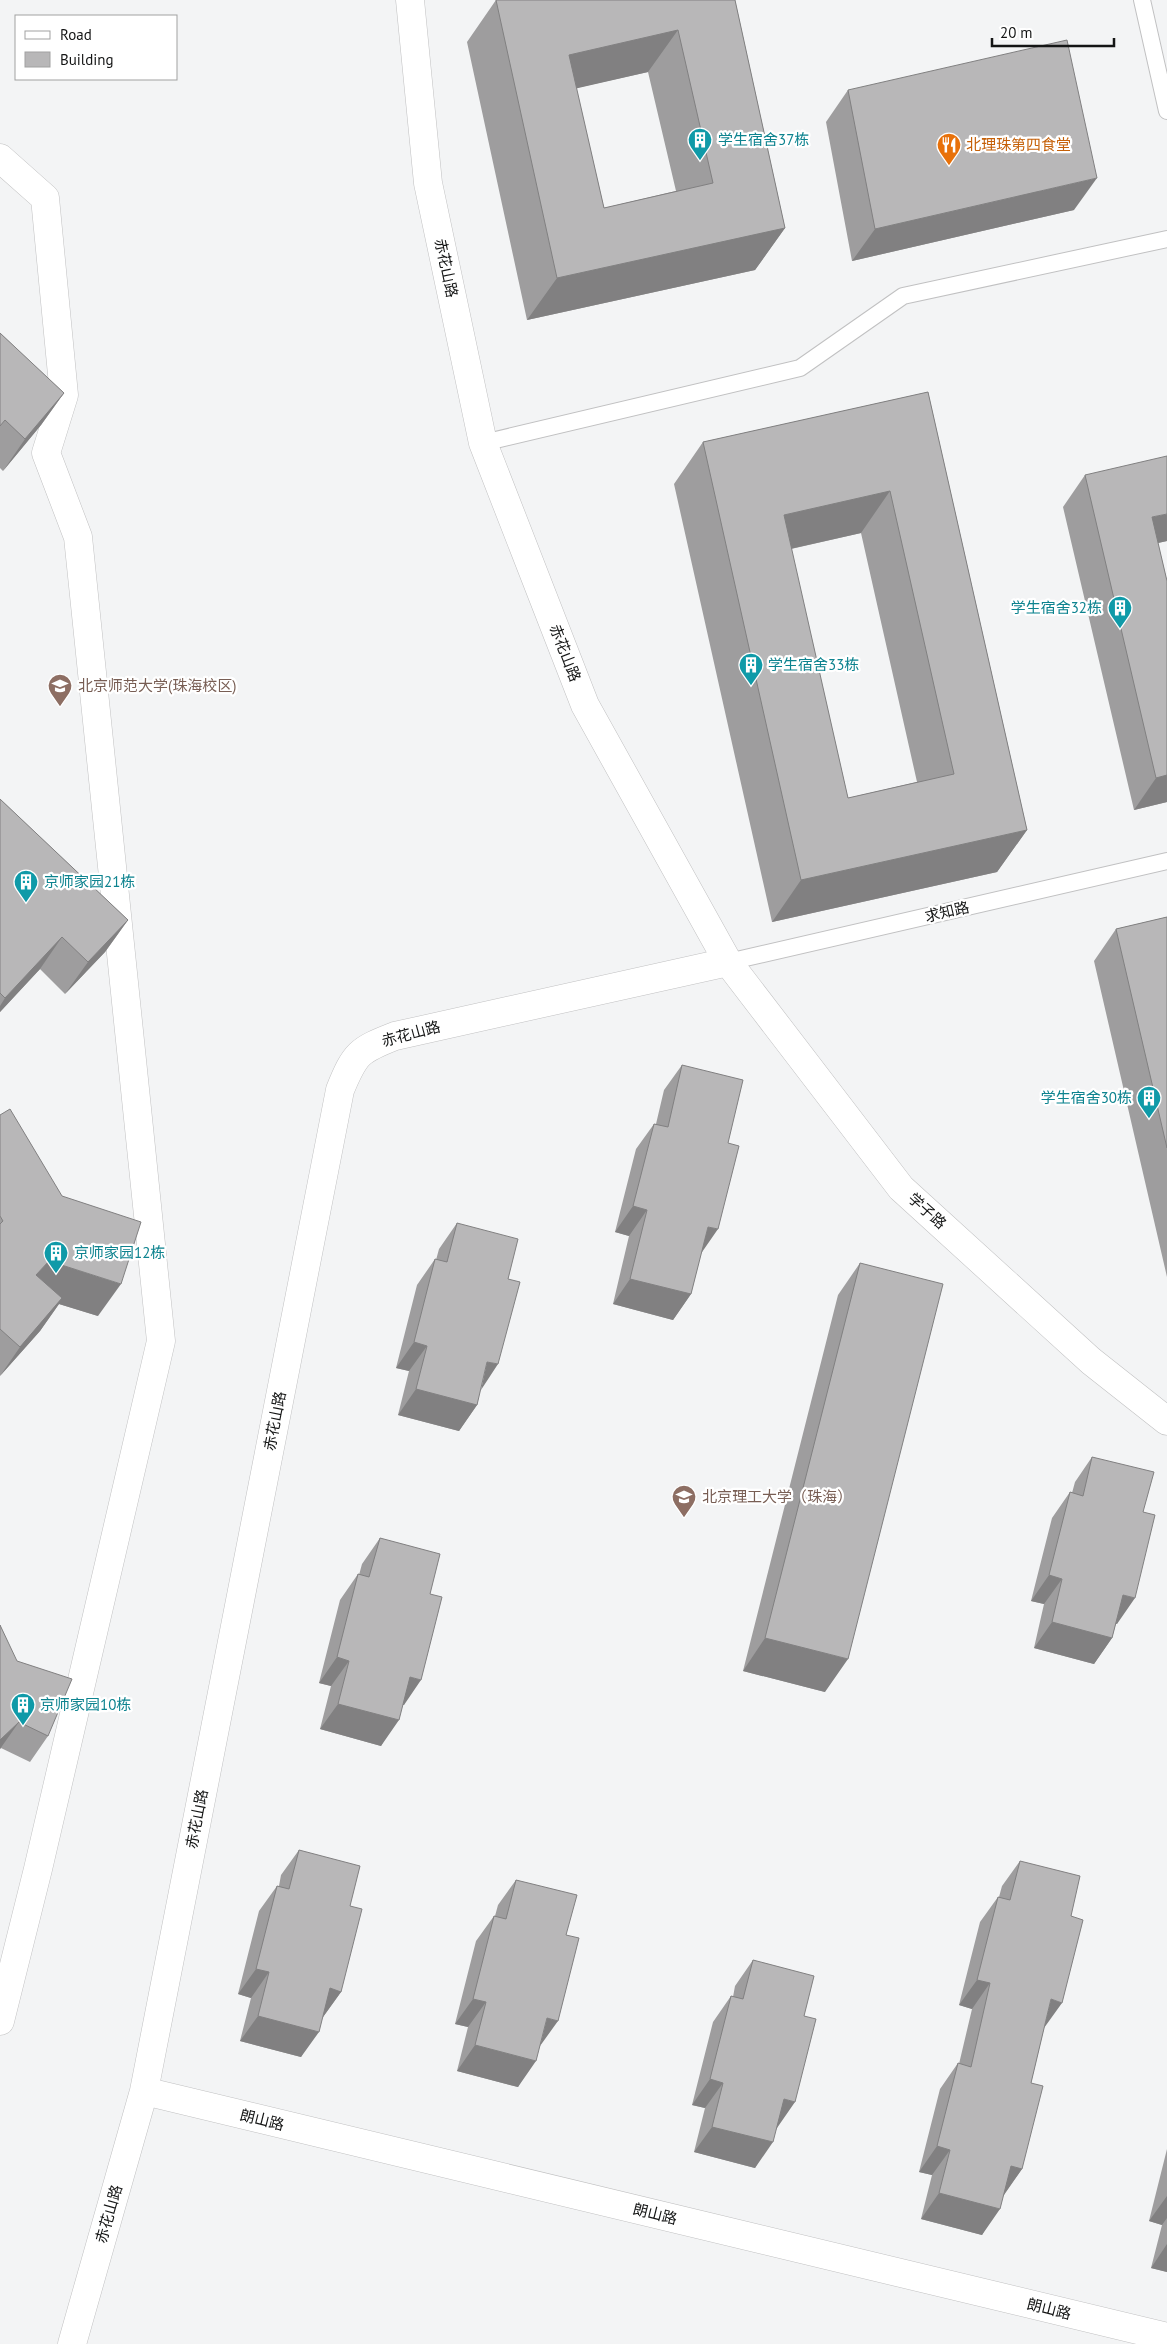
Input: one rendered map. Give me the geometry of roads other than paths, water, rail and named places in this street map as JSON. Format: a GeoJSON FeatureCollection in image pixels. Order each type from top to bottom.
{"type":"FeatureCollection","features":[{"type":"Feature","properties":{"kind":"street","name":"赤花山路"},"geometry":{"type":"LineString","coordinates":[[72,2344],[144,2091],[340,1090],[351,1063],[368,1046],[395,1036],[728,962],[584,705],[483,443],[428,183],[410,0]]}},
{"type":"Feature","properties":{"kind":"street"},"geometry":{"type":"LineString","coordinates":[[0,158],[45,198],[64,395],[46,453],[78,537],[161,1341],[38,1869],[0,2021]]}},
{"type":"Feature","properties":{"kind":"street","name":"学子路"},"geometry":{"type":"LineString","coordinates":[[728,962],[901,1188],[1091,1361],[1167,1421]]}},
{"type":"Feature","properties":{"kind":"street","name":"朗山路"},"geometry":{"type":"LineString","coordinates":[[144,2091],[1167,2337]]}},
{"type":"Feature","properties":{"kind":"lane"},"geometry":{"type":"LineString","coordinates":[[1142,0],[1167,112]]}},
{"type":"Feature","properties":{"kind":"lane"},"geometry":{"type":"LineString","coordinates":[[483,443],[800,368],[902,296],[1167,239]]}},
{"type":"Feature","properties":{"kind":"lane","name":"求知路"},"geometry":{"type":"LineString","coordinates":[[728,962],[1167,862]]}},
{"type":"Feature","properties":{"kind":"place","name":"学生宿舍37栋"},"geometry":{"type":"Point","coordinates":[700,161]}},
{"type":"Feature","properties":{"kind":"place","name":"北理珠第四食堂"},"geometry":{"type":"Point","coordinates":[949,166]}},
{"type":"Feature","properties":{"kind":"place","name":"学生宿舍32栋"},"geometry":{"type":"Point","coordinates":[1120,629]}},
{"type":"Feature","properties":{"kind":"place","name":"学生宿舍33栋"},"geometry":{"type":"Point","coordinates":[751,686]}},
{"type":"Feature","properties":{"kind":"place","name":"北京师范大学(珠海校区)"},"geometry":{"type":"Point","coordinates":[60,707]}},
{"type":"Feature","properties":{"kind":"place","name":"京师家园21栋"},"geometry":{"type":"Point","coordinates":[26,903]}},
{"type":"Feature","properties":{"kind":"place","name":"学生宿舍30栋"},"geometry":{"type":"Point","coordinates":[1149,1119]}},
{"type":"Feature","properties":{"kind":"place","name":"京师家园12栋"},"geometry":{"type":"Point","coordinates":[56,1274]}},
{"type":"Feature","properties":{"kind":"place","name":"北京理工大学（珠海）"},"geometry":{"type":"Point","coordinates":[684,1518]}},
{"type":"Feature","properties":{"kind":"place","name":"京师家园10栋"},"geometry":{"type":"Point","coordinates":[23,1726]}}]}
